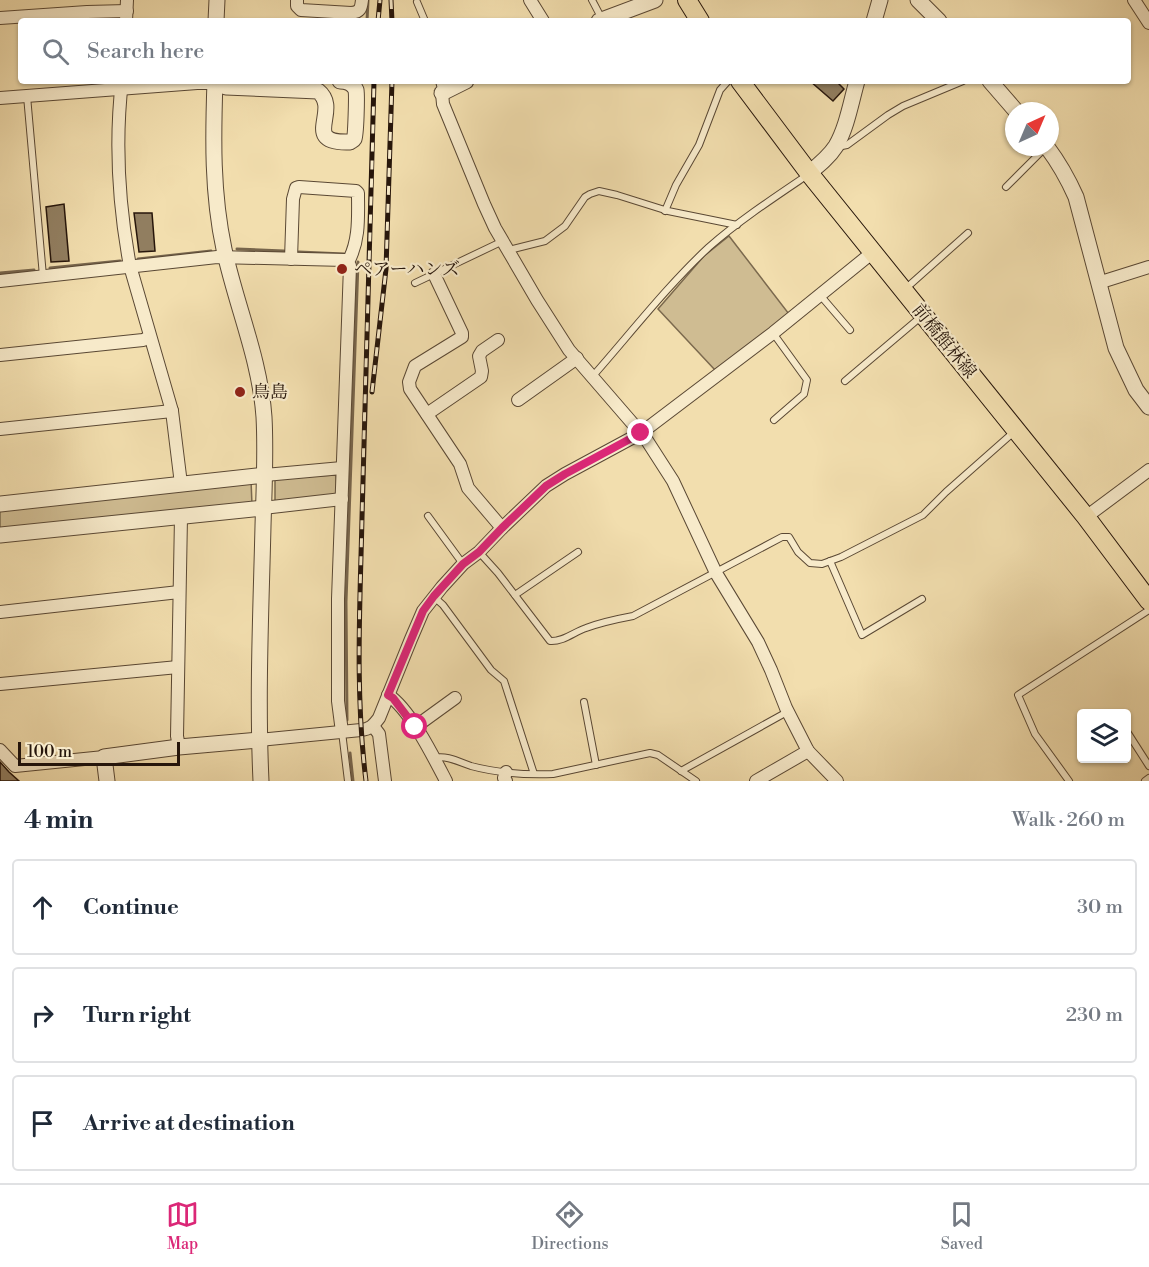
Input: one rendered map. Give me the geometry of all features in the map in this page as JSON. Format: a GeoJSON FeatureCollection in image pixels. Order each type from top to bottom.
{"type":"FeatureCollection","features":[{"type":"Feature","properties":{"kind":"main road"},"geometry":{"type":"LineString","coordinates":[[687,0],[698,18]]}},
{"type":"Feature","properties":{"kind":"main road","name":"前橋館林線"},"geometry":{"type":"LineString","coordinates":[[742,84],[809,173],[1086,517],[1149,601]]}},
{"type":"Feature","properties":{"kind":"street"},"geometry":{"type":"LineString","coordinates":[[216,18],[217,0]]}},
{"type":"Feature","properties":{"kind":"street"},"geometry":{"type":"LineString","coordinates":[[297,0],[297,6],[301,10],[351,13],[362,8],[362,0]]}},
{"type":"Feature","properties":{"kind":"street"},"geometry":{"type":"LineString","coordinates":[[530,0],[541,18]]}},
{"type":"Feature","properties":{"kind":"street"},"geometry":{"type":"LineString","coordinates":[[606,18],[655,0]]}},
{"type":"Feature","properties":{"kind":"street"},"geometry":{"type":"LineString","coordinates":[[875,18],[880,0]]}},
{"type":"Feature","properties":{"kind":"street"},"geometry":{"type":"LineString","coordinates":[[918,0],[936,18]]}},
{"type":"Feature","properties":{"kind":"street"},"geometry":{"type":"LineString","coordinates":[[1134,0],[1149,23]]}},
{"type":"Feature","properties":{"kind":"street"},"geometry":{"type":"LineString","coordinates":[[0,18],[127,11]]}},
{"type":"Feature","properties":{"kind":"street"},"geometry":{"type":"LineString","coordinates":[[0,98],[122,85],[160,84]]}},
{"type":"Feature","properties":{"kind":"street"},"geometry":{"type":"LineString","coordinates":[[216,84],[214,172],[219,220],[226,257],[258,376],[264,416],[259,740],[261,781]]}},
{"type":"Feature","properties":{"kind":"street"},"geometry":{"type":"LineString","coordinates":[[220,84],[226,87],[318,91],[325,98],[324,131],[327,140],[350,142],[354,140],[356,133],[356,91],[352,84]]}},
{"type":"Feature","properties":{"kind":"street"},"geometry":{"type":"LineString","coordinates":[[809,173],[826,159],[835,147],[843,131],[856,84]]}},
{"type":"Feature","properties":{"kind":"street"},"geometry":{"type":"LineString","coordinates":[[993,84],[1008,102]]}},
{"type":"Feature","properties":{"kind":"street"},"geometry":{"type":"LineString","coordinates":[[122,85],[119,142],[126,243],[130,266],[172,411],[181,484]]}},
{"type":"Feature","properties":{"kind":"street"},"geometry":{"type":"LineString","coordinates":[[441,87],[443,104],[484,204],[506,246],[569,350],[641,433],[673,481],[717,573],[758,642],[787,712],[808,751],[837,781]]}},
{"type":"Feature","properties":{"kind":"street"},"geometry":{"type":"LineString","coordinates":[[1053,156],[1076,197],[1116,348],[1136,390],[1149,407]]}},
{"type":"Feature","properties":{"kind":"street"},"geometry":{"type":"LineString","coordinates":[[291,259],[293,199],[296,188],[357,190],[357,235],[348,262],[350,266],[342,468],[338,634],[338,701],[342,732]]}},
{"type":"Feature","properties":{"kind":"street"},"geometry":{"type":"LineString","coordinates":[[0,750],[15,766],[179,747],[368,729],[379,718],[420,617],[434,596],[463,564],[479,552],[546,486],[641,433],[773,333],[873,252]]}},
{"type":"Feature","properties":{"kind":"street"},"geometry":{"type":"LineString","coordinates":[[0,281],[226,257],[345,260],[348,262]]}},
{"type":"Feature","properties":{"kind":"street"},"geometry":{"type":"LineString","coordinates":[[1098,284],[1149,267]]}},
{"type":"Feature","properties":{"kind":"street"},"geometry":{"type":"LineString","coordinates":[[434,274],[462,333],[462,338],[415,366],[409,382],[410,388],[460,464],[468,488],[502,528]]}},
{"type":"Feature","properties":{"kind":"street"},"geometry":{"type":"LineString","coordinates":[[0,355],[150,338]]}},
{"type":"Feature","properties":{"kind":"street"},"geometry":{"type":"LineString","coordinates":[[427,414],[481,377],[479,356],[482,351],[498,340]]}},
{"type":"Feature","properties":{"kind":"street"},"geometry":{"type":"LineString","coordinates":[[518,400],[577,358]]}},
{"type":"Feature","properties":{"kind":"street"},"geometry":{"type":"LineString","coordinates":[[0,429],[172,411]]}},
{"type":"Feature","properties":{"kind":"street"},"geometry":{"type":"LineString","coordinates":[[0,504],[342,468]]}},
{"type":"Feature","properties":{"kind":"street"},"geometry":{"type":"LineString","coordinates":[[1086,517],[1149,470]]}},
{"type":"Feature","properties":{"kind":"street"},"geometry":{"type":"LineString","coordinates":[[0,535],[342,499]]}},
{"type":"Feature","properties":{"kind":"street"},"geometry":{"type":"LineString","coordinates":[[179,747],[177,736],[181,517]]}},
{"type":"Feature","properties":{"kind":"street"},"geometry":{"type":"LineString","coordinates":[[0,612],[179,592]]}},
{"type":"Feature","properties":{"kind":"street"},"geometry":{"type":"LineString","coordinates":[[0,684],[178,667]]}},
{"type":"Feature","properties":{"kind":"street"},"geometry":{"type":"LineString","coordinates":[[388,695],[393,698],[415,727],[446,781]]}},
{"type":"Feature","properties":{"kind":"street"},"geometry":{"type":"LineString","coordinates":[[415,727],[455,698]]}},
{"type":"Feature","properties":{"kind":"street"},"geometry":{"type":"LineString","coordinates":[[373,726],[379,734],[384,781]]}},
{"type":"Feature","properties":{"kind":"street"},"geometry":{"type":"LineString","coordinates":[[756,781],[808,751]]}},
{"type":"Feature","properties":{"kind":"street"},"geometry":{"type":"LineString","coordinates":[[104,757],[107,781]]}},
{"type":"Feature","properties":{"kind":"lane"},"geometry":{"type":"LineString","coordinates":[[592,0],[599,18]]}},
{"type":"Feature","properties":{"kind":"lane"},"geometry":{"type":"LineString","coordinates":[[417,3],[424,18]]}},
{"type":"Feature","properties":{"kind":"lane"},"geometry":{"type":"LineString","coordinates":[[665,211],[676,185],[699,145],[720,90],[725,84]]}},
{"type":"Feature","properties":{"kind":"lane"},"geometry":{"type":"LineString","coordinates":[[835,147],[847,146],[903,106],[956,84]]}},
{"type":"Feature","properties":{"kind":"lane"},"geometry":{"type":"LineString","coordinates":[[27,96],[43,276]]}},
{"type":"Feature","properties":{"kind":"lane"},"geometry":{"type":"LineString","coordinates":[[1006,188],[1038,156]]}},
{"type":"Feature","properties":{"kind":"lane"},"geometry":{"type":"LineString","coordinates":[[592,377],[672,285],[709,248],[809,173]]}},
{"type":"Feature","properties":{"kind":"lane"},"geometry":{"type":"LineString","coordinates":[[414,283],[506,246],[545,241],[565,226],[585,197],[599,191],[665,211],[737,225]]}},
{"type":"Feature","properties":{"kind":"lane"},"geometry":{"type":"LineString","coordinates":[[903,290],[968,233]]}},
{"type":"Feature","properties":{"kind":"lane"},"geometry":{"type":"LineString","coordinates":[[820,295],[850,330]]}},
{"type":"Feature","properties":{"kind":"lane"},"geometry":{"type":"LineString","coordinates":[[844,381],[923,315]]}},
{"type":"Feature","properties":{"kind":"lane"},"geometry":{"type":"LineString","coordinates":[[773,333],[807,380],[804,394],[774,420]]}},
{"type":"Feature","properties":{"kind":"lane"},"geometry":{"type":"LineString","coordinates":[[479,552],[550,641],[556,642],[602,622],[633,616],[782,537],[789,537],[798,552],[810,563],[822,564],[841,557],[923,514],[1016,430]]}},
{"type":"Feature","properties":{"kind":"lane"},"geometry":{"type":"LineString","coordinates":[[428,516],[463,564]]}},
{"type":"Feature","properties":{"kind":"lane"},"geometry":{"type":"LineString","coordinates":[[515,595],[578,552]]}},
{"type":"Feature","properties":{"kind":"lane"},"geometry":{"type":"LineString","coordinates":[[830,561],[862,635],[922,599]]}},
{"type":"Feature","properties":{"kind":"lane"},"geometry":{"type":"LineString","coordinates":[[434,596],[491,670],[504,681],[534,774]]}},
{"type":"Feature","properties":{"kind":"lane"},"geometry":{"type":"LineString","coordinates":[[1069,781],[1035,734],[1018,695],[1149,610]]}},
{"type":"Feature","properties":{"kind":"lane"},"geometry":{"type":"LineString","coordinates":[[584,702],[596,765]]}},
{"type":"Feature","properties":{"kind":"lane"},"geometry":{"type":"LineString","coordinates":[[681,771],[787,712]]}},
{"type":"Feature","properties":{"kind":"lane"},"geometry":{"type":"LineString","coordinates":[[342,732],[348,781]]}},
{"type":"Feature","properties":{"kind":"lane"},"geometry":{"type":"LineString","coordinates":[[1131,738],[1149,766]]}},
{"type":"Feature","properties":{"kind":"lane"},"geometry":{"type":"LineString","coordinates":[[434,758],[448,758],[506,777],[553,774],[650,753],[658,755],[696,781]]}},
{"type":"Feature","properties":{"kind":"lane"},"geometry":{"type":"LineString","coordinates":[[1144,781],[1149,778]]}},
{"type":"Feature","properties":{"kind":"shaded area"},"geometry":{"type":"Polygon","coordinates":[[[729,236],[789,314],[715,370],[658,309],[704,256],[729,236]]]}},
{"type":"Feature","properties":{"kind":"shaded area"},"geometry":{"type":"Polygon","coordinates":[[[336,475],[337,492],[335,495],[275,502],[275,478],[336,475]]]}},
{"type":"Feature","properties":{"kind":"shaded area"},"geometry":{"type":"Polygon","coordinates":[[[251,480],[252,505],[0,530],[0,509],[251,480]]]}},
{"type":"Feature","properties":{"kind":"building"},"geometry":{"type":"Polygon","coordinates":[[[813,84],[839,84],[844,89],[833,101],[813,84]]]}},
{"type":"Feature","properties":{"kind":"building"},"geometry":{"type":"Polygon","coordinates":[[[64,204],[69,261],[51,262],[46,207],[64,204]]]}},
{"type":"Feature","properties":{"kind":"building"},"geometry":{"type":"Polygon","coordinates":[[[134,213],[152,213],[155,251],[139,252],[134,213]]]}},
{"type":"Feature","properties":{"kind":"building"},"geometry":{"type":"Polygon","coordinates":[[[0,762],[9,772],[19,781],[0,781],[0,762]]]}},
{"type":"Feature","properties":{"kind":"waterway"},"geometry":{"type":"LineString","coordinates":[[367,18],[368,0]]}},
{"type":"Feature","properties":{"kind":"waterway"},"geometry":{"type":"LineString","coordinates":[[237,249],[284,251]]}},
{"type":"Feature","properties":{"kind":"waterway"},"geometry":{"type":"LineString","coordinates":[[138,259],[211,251]]}},
{"type":"Feature","properties":{"kind":"waterway"},"geometry":{"type":"LineString","coordinates":[[299,252],[344,254]]}},
{"type":"Feature","properties":{"kind":"waterway"},"geometry":{"type":"LineString","coordinates":[[50,268],[120,261]]}},
{"type":"Feature","properties":{"kind":"waterway"},"geometry":{"type":"LineString","coordinates":[[347,720],[346,602],[358,262]]}},
{"type":"Feature","properties":{"kind":"waterway"},"geometry":{"type":"LineString","coordinates":[[0,273],[34,270]]}},
{"type":"Feature","properties":{"kind":"waterway"},"geometry":{"type":"LineString","coordinates":[[350,753],[353,781]]}},
{"type":"Feature","properties":{"kind":"railway"},"geometry":{"type":"LineString","coordinates":[[378,18],[380,0]]}},
{"type":"Feature","properties":{"kind":"railway"},"geometry":{"type":"LineString","coordinates":[[391,0],[392,18]]}},
{"type":"Feature","properties":{"kind":"railway"},"geometry":{"type":"LineString","coordinates":[[366,781],[360,715],[359,617],[374,84]]}},
{"type":"Feature","properties":{"kind":"railway"},"geometry":{"type":"LineString","coordinates":[[372,392],[386,269],[392,84]]}},
{"type":"Feature","properties":{"kind":"place","name":"ペアーハンズ"},"geometry":{"type":"Point","coordinates":[342,269]}},
{"type":"Feature","properties":{"kind":"place","name":"鳥島"},"geometry":{"type":"Point","coordinates":[240,392]}},
{"type":"Feature","properties":{"kind":"route"},"geometry":{"type":"LineString","coordinates":[[415,727],[393,698],[388,695],[423,611],[434,596],[463,564],[479,552],[546,486],[641,433]]}}]}
